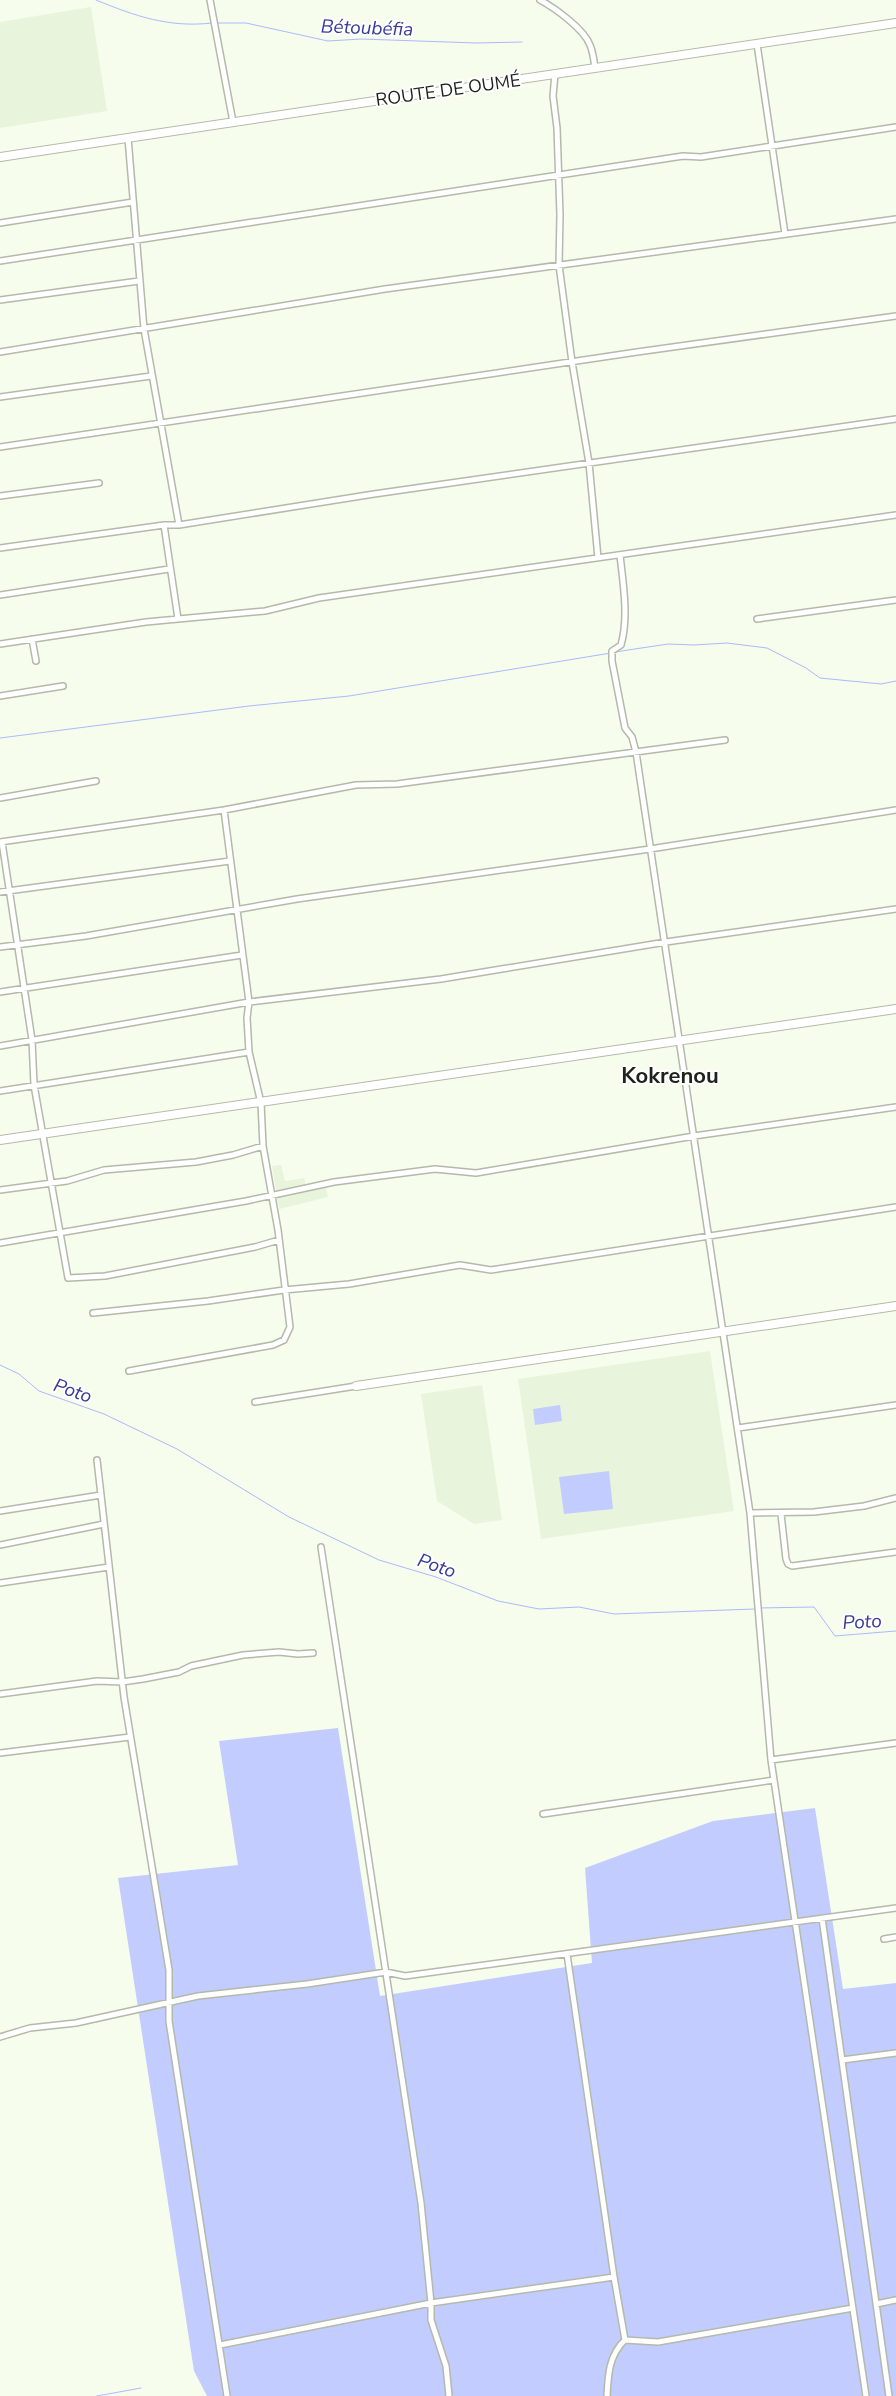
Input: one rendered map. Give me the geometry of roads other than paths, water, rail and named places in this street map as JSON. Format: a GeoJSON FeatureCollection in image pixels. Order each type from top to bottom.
{"type":"FeatureCollection","features":[{"type":"Feature","properties":{"kind":"street"},"geometry":{"type":"LineString","coordinates":[[210,0],[233,122]]}},
{"type":"Feature","properties":{"kind":"street"},"geometry":{"type":"LineString","coordinates":[[540,0],[554,8],[583,34],[590,43],[594,68]]}},
{"type":"Feature","properties":{"kind":"street"},"geometry":{"type":"LineString","coordinates":[[550,0],[554,8]]}},
{"type":"Feature","properties":{"kind":"street","name":"ROUTE DE OUMÉ"},"geometry":{"type":"LineString","coordinates":[[0,157],[896,23]]}},
{"type":"Feature","properties":{"kind":"street"},"geometry":{"type":"LineString","coordinates":[[757,44],[785,234]]}},
{"type":"Feature","properties":{"kind":"street"},"geometry":{"type":"LineString","coordinates":[[555,74],[553,96],[559,175],[559,265],[588,463],[598,558]]}},
{"type":"Feature","properties":{"kind":"street"},"geometry":{"type":"LineString","coordinates":[[0,261],[683,156],[701,157],[896,127]]}},
{"type":"Feature","properties":{"kind":"street"},"geometry":{"type":"LineString","coordinates":[[128,138],[144,329],[179,525]]}},
{"type":"Feature","properties":{"kind":"street"},"geometry":{"type":"LineString","coordinates":[[0,223],[133,202]]}},
{"type":"Feature","properties":{"kind":"street"},"geometry":{"type":"LineString","coordinates":[[0,352],[385,289],[896,219]]}},
{"type":"Feature","properties":{"kind":"street"},"geometry":{"type":"LineString","coordinates":[[0,300],[139,281]]}},
{"type":"Feature","properties":{"kind":"street"},"geometry":{"type":"LineString","coordinates":[[0,447],[896,316]]}},
{"type":"Feature","properties":{"kind":"street"},"geometry":{"type":"LineString","coordinates":[[0,397],[151,376]]}},
{"type":"Feature","properties":{"kind":"street"},"geometry":{"type":"LineString","coordinates":[[0,548],[164,525],[179,525],[374,494],[896,419]]}},
{"type":"Feature","properties":{"kind":"street"},"geometry":{"type":"LineString","coordinates":[[0,496],[99,483]]}},
{"type":"Feature","properties":{"kind":"street"},"geometry":{"type":"LineString","coordinates":[[0,644],[178,619],[265,611],[319,598],[896,515]]}},
{"type":"Feature","properties":{"kind":"street"},"geometry":{"type":"LineString","coordinates":[[164,525],[169,569],[178,619]]}},
{"type":"Feature","properties":{"kind":"street"},"geometry":{"type":"LineString","coordinates":[[620,555],[624,588],[624,629],[621,645],[612,651],[612,661],[625,728],[632,737],[636,752],[738,1428],[750,1513],[771,1760],[866,2396]]}},
{"type":"Feature","properties":{"kind":"street"},"geometry":{"type":"LineString","coordinates":[[0,595],[169,569]]}},
{"type":"Feature","properties":{"kind":"street"},"geometry":{"type":"LineString","coordinates":[[757,618],[896,600]]}},
{"type":"Feature","properties":{"kind":"street"},"geometry":{"type":"LineString","coordinates":[[32,639],[36,661]]}},
{"type":"Feature","properties":{"kind":"street"},"geometry":{"type":"LineString","coordinates":[[0,696],[63,686]]}},
{"type":"Feature","properties":{"kind":"street"},"geometry":{"type":"LineString","coordinates":[[279,1240],[255,1247],[105,1276],[68,1278],[59,1233],[44,1133],[34,1085],[32,1040],[7,891],[1,842],[224,810],[356,785],[396,784],[725,740]]}},
{"type":"Feature","properties":{"kind":"street"},"geometry":{"type":"LineString","coordinates":[[0,798],[96,781]]}},
{"type":"Feature","properties":{"kind":"street"},"geometry":{"type":"LineString","coordinates":[[129,1371],[280,1343],[284,1340],[290,1327],[279,1240],[263,1146],[261,1103],[250,1052],[247,1018],[249,1002],[224,810]]}},
{"type":"Feature","properties":{"kind":"street"},"geometry":{"type":"LineString","coordinates":[[0,947],[237,910],[297,898],[650,849],[896,810]]}},
{"type":"Feature","properties":{"kind":"street"},"geometry":{"type":"LineString","coordinates":[[0,892],[230,861]]}},
{"type":"Feature","properties":{"kind":"street"},"geometry":{"type":"LineString","coordinates":[[0,1046],[249,1002],[440,979],[666,942],[896,909]]}},
{"type":"Feature","properties":{"kind":"street"},"geometry":{"type":"LineString","coordinates":[[0,992],[242,955]]}},
{"type":"Feature","properties":{"kind":"street"},"geometry":{"type":"LineString","coordinates":[[0,1140],[896,1009]]}},
{"type":"Feature","properties":{"kind":"street"},"geometry":{"type":"LineString","coordinates":[[0,1091],[250,1052]]}},
{"type":"Feature","properties":{"kind":"street"},"geometry":{"type":"LineString","coordinates":[[0,1243],[246,1201],[334,1182],[435,1169],[476,1173],[694,1136],[896,1107]]}},
{"type":"Feature","properties":{"kind":"street"},"geometry":{"type":"LineString","coordinates":[[0,1190],[67,1181],[104,1170],[196,1162],[233,1155],[263,1146]]}},
{"type":"Feature","properties":{"kind":"street"},"geometry":{"type":"LineString","coordinates":[[93,1313],[349,1284],[460,1265],[492,1270],[896,1207]]}},
{"type":"Feature","properties":{"kind":"street"},"geometry":{"type":"LineString","coordinates":[[255,1402],[896,1306]]}},
{"type":"Feature","properties":{"kind":"street"},"geometry":{"type":"LineString","coordinates":[[738,1428],[896,1406]]}},
{"type":"Feature","properties":{"kind":"street"},"geometry":{"type":"LineString","coordinates":[[97,1460],[122,1682],[169,1970],[169,2021],[227,2396]]}},
{"type":"Feature","properties":{"kind":"street"},"geometry":{"type":"LineString","coordinates":[[0,1510],[100,1495]]}},
{"type":"Feature","properties":{"kind":"street"},"geometry":{"type":"LineString","coordinates":[[750,1513],[781,1514],[864,1506],[896,1498]]}},
{"type":"Feature","properties":{"kind":"street"},"geometry":{"type":"LineString","coordinates":[[781,1514],[788,1564],[801,1565],[896,1552]]}},
{"type":"Feature","properties":{"kind":"street"},"geometry":{"type":"LineString","coordinates":[[0,1544],[104,1524]]}},
{"type":"Feature","properties":{"kind":"street"},"geometry":{"type":"LineString","coordinates":[[321,1547],[425,2233],[431,2302],[430,2320],[446,2366],[449,2396]]}},
{"type":"Feature","properties":{"kind":"street"},"geometry":{"type":"LineString","coordinates":[[0,1583],[109,1567]]}},
{"type":"Feature","properties":{"kind":"street"},"geometry":{"type":"LineString","coordinates":[[0,1694],[97,1681],[122,1682],[179,1672],[191,1666],[243,1654],[313,1653]]}},
{"type":"Feature","properties":{"kind":"street"},"geometry":{"type":"LineString","coordinates":[[0,1754],[130,1737]]}},
{"type":"Feature","properties":{"kind":"street"},"geometry":{"type":"LineString","coordinates":[[771,1760],[896,1743]]}},
{"type":"Feature","properties":{"kind":"street"},"geometry":{"type":"LineString","coordinates":[[543,1814],[774,1780]]}},
{"type":"Feature","properties":{"kind":"street"},"geometry":{"type":"LineString","coordinates":[[0,2037],[30,2028],[76,2023],[198,1996],[307,1984],[386,1972],[405,1976],[896,1908]]}},
{"type":"Feature","properties":{"kind":"street"},"geometry":{"type":"LineString","coordinates":[[822,1918],[888,2396]]}},
{"type":"Feature","properties":{"kind":"street"},"geometry":{"type":"LineString","coordinates":[[884,1939],[896,1938]]}},
{"type":"Feature","properties":{"kind":"street"},"geometry":{"type":"LineString","coordinates":[[568,1954],[614,2277],[625,2340]]}},
{"type":"Feature","properties":{"kind":"street"},"geometry":{"type":"LineString","coordinates":[[842,2060],[896,2053]]}},
{"type":"Feature","properties":{"kind":"street"},"geometry":{"type":"LineString","coordinates":[[220,2345],[431,2302],[614,2277]]}},
{"type":"Feature","properties":{"kind":"street"},"geometry":{"type":"LineString","coordinates":[[876,2304],[896,2300]]}},
{"type":"Feature","properties":{"kind":"street"},"geometry":{"type":"LineString","coordinates":[[607,2396],[608,2375],[615,2349],[625,2340],[658,2342],[853,2308]]}},
{"type":"Feature","properties":{"kind":"waterway","name":"Bétoubéfia"},"geometry":{"type":"LineString","coordinates":[[96,0],[139,16],[167,22],[181,24],[212,23]]}},
{"type":"Feature","properties":{"kind":"waterway","name":"Bétoubéfia"},"geometry":{"type":"LineString","coordinates":[[216,23],[246,23],[328,41],[361,39],[476,43],[522,42]]}},
{"type":"Feature","properties":{"kind":"waterway"},"geometry":{"type":"LineString","coordinates":[[615,652],[668,644],[727,643],[767,648],[806,668],[820,678],[881,684],[896,681]]}},
{"type":"Feature","properties":{"kind":"waterway"},"geometry":{"type":"LineString","coordinates":[[0,738],[249,706],[349,696],[611,653]]}},
{"type":"Feature","properties":{"kind":"waterway","name":"Poto"},"geometry":{"type":"LineString","coordinates":[[0,1365],[19,1374],[39,1391],[104,1414],[177,1449],[289,1517],[379,1560],[436,1577],[498,1601],[539,1609],[579,1607],[614,1614],[755,1609]]}},
{"type":"Feature","properties":{"kind":"waterway","name":"Poto"},"geometry":{"type":"LineString","coordinates":[[759,1608],[814,1607],[835,1636],[896,1631]]}},
{"type":"Feature","properties":{"kind":"waterway"},"geometry":{"type":"LineString","coordinates":[[97,2396],[141,2388]]}},
{"type":"Feature","properties":{"kind":"district","name":"Kokrenou"},"geometry":{"type":"Point","coordinates":[670,1075]}}]}
